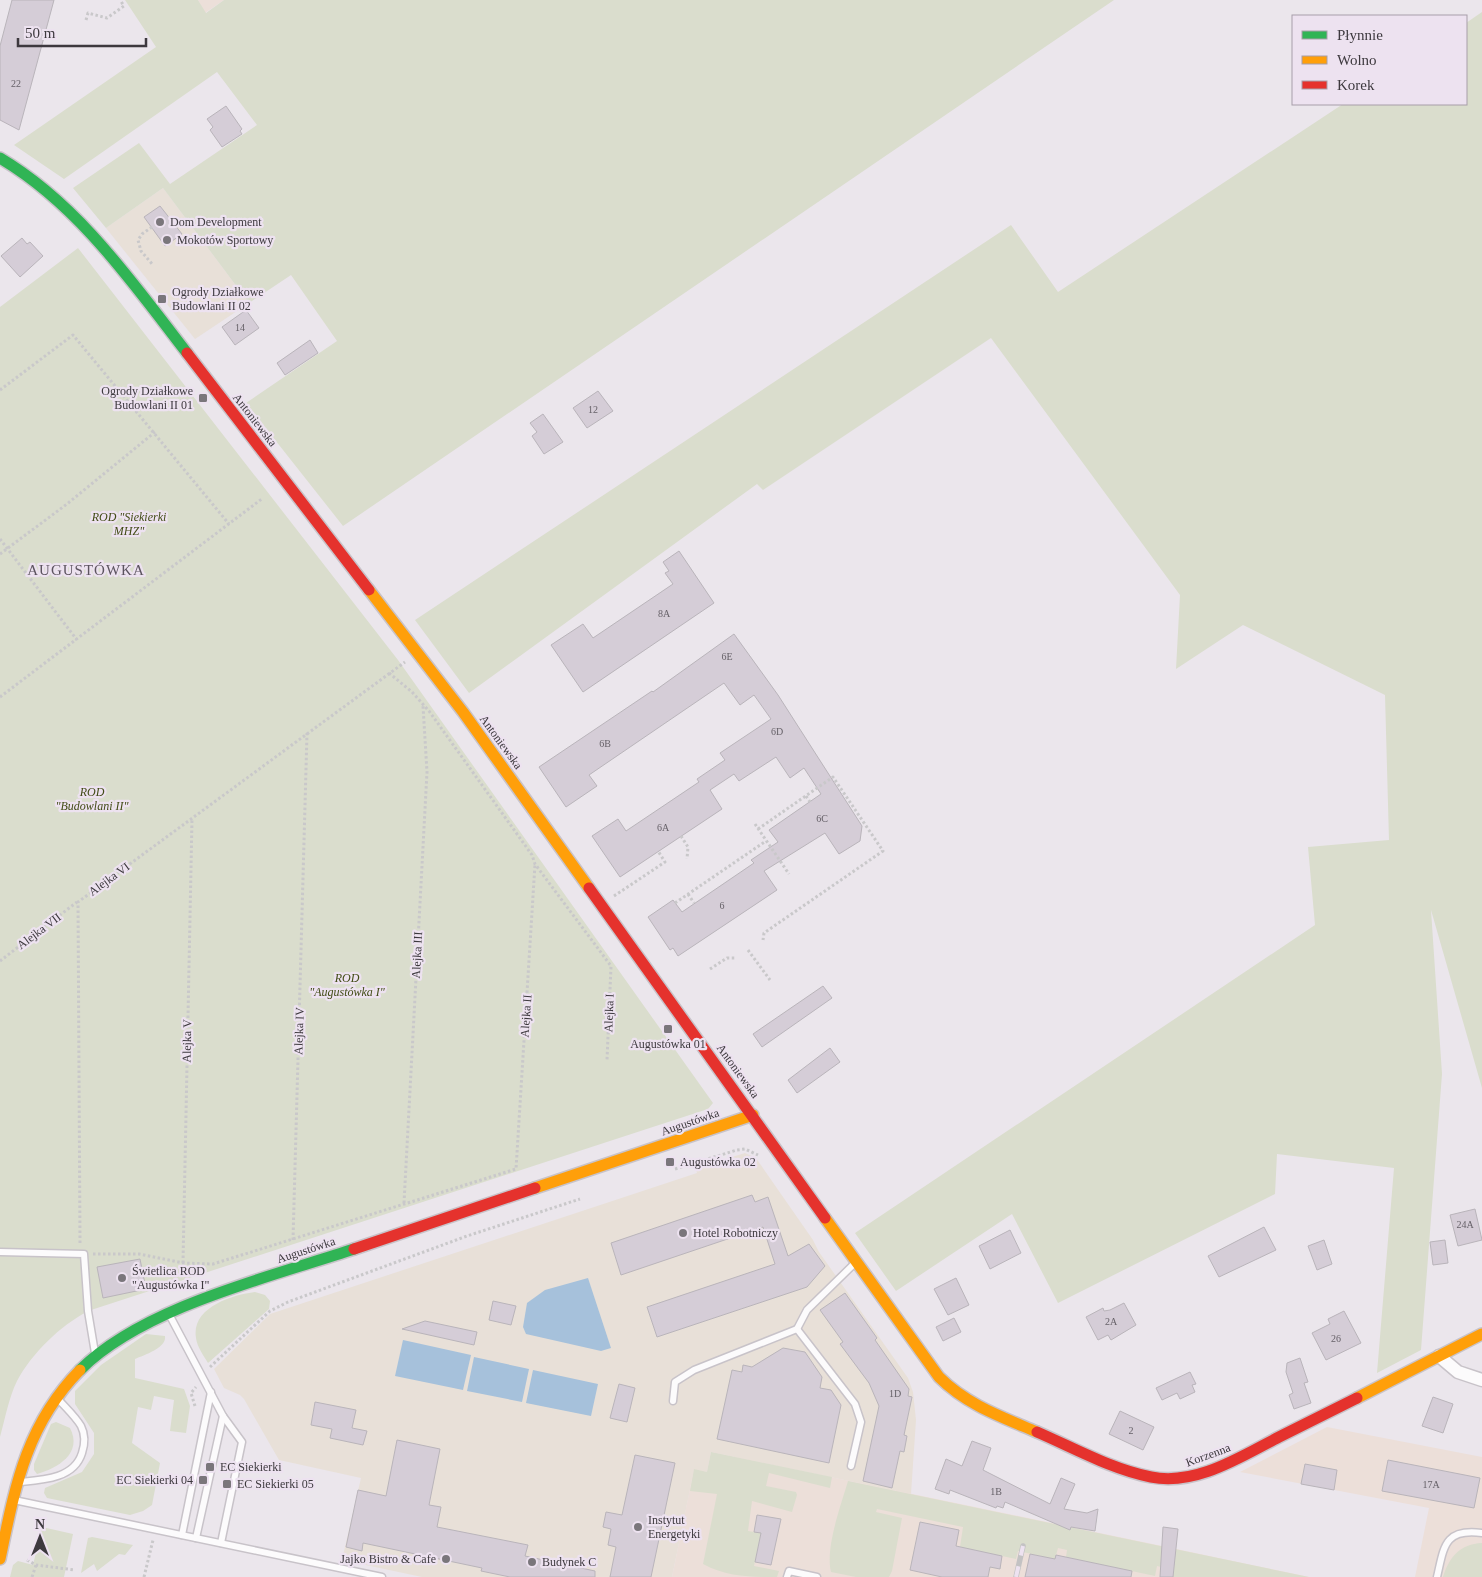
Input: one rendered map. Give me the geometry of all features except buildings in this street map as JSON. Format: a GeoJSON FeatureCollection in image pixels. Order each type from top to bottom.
{"type":"FeatureCollection","features":[{"type":"Feature","properties":{"kind":"street","name":"Antoniewska"},"geometry":{"type":"LineString","coordinates":[[0,158],[27,174],[84,225],[463,712],[753,1115],[938,1377]]}},
{"type":"Feature","properties":{"kind":"street","name":"Augustówka"},"geometry":{"type":"LineString","coordinates":[[0,1559],[13,1500],[33,1436],[56,1397],[96,1356],[136,1328],[169,1312],[753,1115]]}},
{"type":"Feature","properties":{"kind":"street","name":"Korzenna"},"geometry":{"type":"LineString","coordinates":[[938,1377],[955,1393],[979,1407],[1115,1466],[1152,1477],[1167,1479],[1186,1478],[1210,1472],[1233,1461],[1482,1334]]}},
{"type":"Feature","properties":{"kind":"street"},"geometry":{"type":"LineString","coordinates":[[1439,1356],[1458,1372],[1482,1380]]}},
{"type":"Feature","properties":{"kind":"lane"},"geometry":{"type":"LineString","coordinates":[[0,1252],[84,1254],[88,1311],[96,1356]]}},
{"type":"Feature","properties":{"kind":"lane"},"geometry":{"type":"LineString","coordinates":[[673,1401],[675,1382],[694,1370],[797,1329],[807,1310],[857,1261]]}},
{"type":"Feature","properties":{"kind":"lane"},"geometry":{"type":"LineString","coordinates":[[169,1312],[223,1416],[242,1442],[221,1543]]}},
{"type":"Feature","properties":{"kind":"lane"},"geometry":{"type":"LineString","coordinates":[[797,1329],[855,1404],[861,1422],[851,1466]]}},
{"type":"Feature","properties":{"kind":"lane"},"geometry":{"type":"LineString","coordinates":[[182,1535],[211,1392]]}},
{"type":"Feature","properties":{"kind":"lane"},"geometry":{"type":"LineString","coordinates":[[18,1482],[46,1480],[64,1474],[80,1460],[84,1438],[81,1427],[56,1397]]}},
{"type":"Feature","properties":{"kind":"lane"},"geometry":{"type":"LineString","coordinates":[[196,1538],[223,1416]]}},
{"type":"Feature","properties":{"kind":"lane"},"geometry":{"type":"LineString","coordinates":[[13,1500],[382,1577]]}},
{"type":"Feature","properties":{"kind":"lane"},"geometry":{"type":"LineString","coordinates":[[1437,1577],[1444,1545],[1458,1533],[1482,1533]]}},
{"type":"Feature","properties":{"kind":"lane"},"geometry":{"type":"LineString","coordinates":[[787,1577],[789,1571],[817,1577]]}},
{"type":"Feature","properties":{"kind":"path"},"geometry":{"type":"LineString","coordinates":[[86,20],[88,13],[106,18],[124,6],[120,0]]}},
{"type":"Feature","properties":{"kind":"path"},"geometry":{"type":"LineString","coordinates":[[152,227],[142,234],[138,240],[141,251],[153,265]]}},
{"type":"Feature","properties":{"kind":"path"},"geometry":{"type":"LineString","coordinates":[[0,390],[73,335],[229,524]]}},
{"type":"Feature","properties":{"kind":"path"},"geometry":{"type":"LineString","coordinates":[[0,554],[67,504],[155,432]]}},
{"type":"Feature","properties":{"kind":"path"},"geometry":{"type":"LineString","coordinates":[[0,697],[263,498]]}},
{"type":"Feature","properties":{"kind":"path"},"geometry":{"type":"LineString","coordinates":[[0,538],[77,640]]}},
{"type":"Feature","properties":{"kind":"path","name":"Alejka VI"},"geometry":{"type":"LineString","coordinates":[[84,1254],[80,1244],[79,1224],[78,902],[401,665]]}},
{"type":"Feature","properties":{"kind":"path"},"geometry":{"type":"LineString","coordinates":[[389,673],[412,692],[422,706],[429,711],[515,831],[535,864]]}},
{"type":"Feature","properties":{"kind":"path","name":"Alejka III"},"geometry":{"type":"LineString","coordinates":[[404,1203],[427,772],[422,706]]}},
{"type":"Feature","properties":{"kind":"path","name":"Alejka IV"},"geometry":{"type":"LineString","coordinates":[[293,1240],[307,733]]}},
{"type":"Feature","properties":{"kind":"path"},"geometry":{"type":"LineString","coordinates":[[758,829],[833,777],[883,852],[764,933],[763,940]]}},
{"type":"Feature","properties":{"kind":"path"},"geometry":{"type":"LineString","coordinates":[[806,796],[810,802]]}},
{"type":"Feature","properties":{"kind":"path","name":"Alejka V"},"geometry":{"type":"LineString","coordinates":[[183,1263],[192,818]]}},
{"type":"Feature","properties":{"kind":"path"},"geometry":{"type":"LineString","coordinates":[[754,824],[789,874]]}},
{"type":"Feature","properties":{"kind":"path"},"geometry":{"type":"LineString","coordinates":[[681,836],[688,847],[687,859]]}},
{"type":"Feature","properties":{"kind":"path"},"geometry":{"type":"LineString","coordinates":[[675,902],[766,841]]}},
{"type":"Feature","properties":{"kind":"path"},"geometry":{"type":"LineString","coordinates":[[600,903],[665,862],[658,852]]}},
{"type":"Feature","properties":{"kind":"path","name":"Alejka I"},"geometry":{"type":"LineString","coordinates":[[535,864],[611,966],[607,1060]]}},
{"type":"Feature","properties":{"kind":"path","name":"Alejka II"},"geometry":{"type":"LineString","coordinates":[[404,1203],[411,1203],[516,1169],[535,864]]}},
{"type":"Feature","properties":{"kind":"path"},"geometry":{"type":"LineString","coordinates":[[688,894],[694,903]]}},
{"type":"Feature","properties":{"kind":"path","name":"Alejka VII"},"geometry":{"type":"LineString","coordinates":[[0,961],[78,902]]}},
{"type":"Feature","properties":{"kind":"path"},"geometry":{"type":"LineString","coordinates":[[748,950],[770,980]]}},
{"type":"Feature","properties":{"kind":"path"},"geometry":{"type":"LineString","coordinates":[[710,969],[727,958],[736,958]]}},
{"type":"Feature","properties":{"kind":"path"},"geometry":{"type":"LineString","coordinates":[[675,1169],[726,1153],[746,1149],[776,1164],[787,1163]]}},
{"type":"Feature","properties":{"kind":"path"},"geometry":{"type":"LineString","coordinates":[[210,1367],[270,1312],[288,1302],[467,1236],[580,1199]]}},
{"type":"Feature","properties":{"kind":"path"},"geometry":{"type":"LineString","coordinates":[[84,1254],[139,1254],[183,1263],[213,1264],[404,1203]]}},
{"type":"Feature","properties":{"kind":"path"},"geometry":{"type":"LineString","coordinates":[[144,1577],[155,1529]]}},
{"type":"Feature","properties":{"kind":"path"},"geometry":{"type":"LineString","coordinates":[[27,1560],[36,1565],[76,1570]]}},
{"type":"Feature","properties":{"kind":"path"},"geometry":{"type":"LineString","coordinates":[[32,1577],[36,1565]]}},
{"type":"Feature","properties":{"kind":"shaded area"},"geometry":{"type":"Polygon","coordinates":[[[198,0],[224,0],[205,13],[198,0]]]}},
{"type":"Feature","properties":{"kind":"shaded area"},"geometry":{"type":"Polygon","coordinates":[[[163,188],[249,303],[195,339],[106,228],[163,188]]]}},
{"type":"Feature","properties":{"kind":"shaded area"},"geometry":{"type":"Polygon","coordinates":[[[745,1153],[756,1158],[813,1240],[819,1252],[908,1378],[913,1392],[916,1420],[911,1494],[711,1452],[707,1472],[694,1470],[672,1577],[422,1577],[342,1560],[361,1478],[279,1460],[244,1399],[240,1395],[224,1388],[214,1369],[270,1314],[697,1173],[696,1168],[745,1153]]]}},
{"type":"Feature","properties":{"kind":"shaded area"},"geometry":{"type":"Polygon","coordinates":[[[1327,1427],[1482,1457],[1482,1577],[1415,1577],[1429,1508],[1240,1472],[1327,1427]]]}},
{"type":"Feature","properties":{"kind":"shaded area"},"geometry":{"type":"Polygon","coordinates":[[[711,1452],[1309,1577],[672,1577],[694,1469],[707,1472],[711,1452]]]}},
{"type":"Feature","properties":{"kind":"green space"},"geometry":{"type":"Polygon","coordinates":[[[125,0],[198,0],[206,13],[224,0],[1114,0],[343,526],[246,403],[337,341],[291,275],[249,303],[163,188],[106,228],[73,188],[139,143],[170,184],[257,125],[217,72],[64,179],[14,145],[156,47],[125,0]]]}},
{"type":"Feature","properties":{"kind":"green space"},"geometry":{"type":"Polygon","coordinates":[[[1482,12],[1482,1088],[1431,910],[1442,1074],[1421,1350],[1377,1373],[1394,1168],[1277,1154],[1275,1194],[1058,1303],[1012,1214],[896,1291],[855,1233],[1315,925],[1308,847],[1389,840],[1385,695],[1243,625],[1176,669],[1180,595],[991,338],[763,490],[757,484],[469,693],[415,620],[1011,225],[1058,292],[1341,105],[1467,105],[1467,22],[1482,12]]]}},
{"type":"Feature","properties":{"kind":"green space","name":"ROD \"Augustówka I\""},"geometry":{"type":"Polygon","coordinates":[[[78,248],[398,660],[713,1103],[708,1109],[88,1311],[57,1332],[30,1360],[17,1381],[7,1408],[0,1437],[0,307],[78,248]]]}},
{"type":"Feature","properties":{"kind":"green space"},"geometry":{"type":"Polygon","coordinates":[[[255,1292],[265,1295],[270,1301],[269,1309],[208,1363],[199,1348],[196,1338],[196,1328],[200,1319],[206,1311],[224,1300],[255,1292]]]}},
{"type":"Feature","properties":{"kind":"green space"},"geometry":{"type":"Polygon","coordinates":[[[146,1334],[165,1336],[165,1340],[159,1347],[135,1359],[135,1378],[184,1389],[190,1406],[186,1433],[170,1431],[174,1400],[154,1396],[151,1410],[138,1407],[132,1443],[160,1463],[152,1505],[143,1511],[130,1515],[47,1498],[44,1493],[45,1488],[82,1472],[94,1454],[94,1433],[75,1404],[75,1391],[101,1365],[146,1334]]]}},
{"type":"Feature","properties":{"kind":"green space"},"geometry":{"type":"Polygon","coordinates":[[[56,1422],[70,1428],[73,1437],[71,1452],[53,1468],[37,1474],[34,1470],[34,1464],[51,1424],[56,1422]]]}},
{"type":"Feature","properties":{"kind":"green space"},"geometry":{"type":"Polygon","coordinates":[[[711,1452],[832,1477],[830,1488],[769,1473],[766,1486],[796,1492],[797,1495],[792,1512],[752,1501],[748,1531],[761,1533],[754,1566],[779,1571],[777,1577],[730,1574],[703,1564],[717,1494],[690,1491],[694,1469],[707,1472],[711,1452]]]}},
{"type":"Feature","properties":{"kind":"green space"},"geometry":{"type":"Polygon","coordinates":[[[848,1481],[1309,1577],[1173,1577],[1174,1570],[1157,1566],[1155,1576],[1066,1557],[1067,1550],[1058,1548],[1055,1559],[1018,1551],[1016,1559],[960,1547],[963,1527],[877,1509],[876,1512],[902,1518],[892,1571],[889,1577],[856,1577],[831,1572],[830,1551],[832,1539],[848,1481]]]}},
{"type":"Feature","properties":{"kind":"green space"},"geometry":{"type":"Polygon","coordinates":[[[42,1527],[73,1534],[64,1577],[10,1577],[13,1565],[18,1561],[33,1565],[42,1527]]]}},
{"type":"Feature","properties":{"kind":"green space"},"geometry":{"type":"Polygon","coordinates":[[[92,1537],[133,1545],[125,1555],[119,1554],[97,1571],[94,1564],[81,1573],[88,1538],[92,1537]]]}},
{"type":"Feature","properties":{"kind":"green space"},"geometry":{"type":"Polygon","coordinates":[[[1482,1543],[1482,1577],[1443,1577],[1445,1570],[1456,1553],[1467,1546],[1482,1543]]]}},
{"type":"Feature","properties":{"kind":"water"},"geometry":{"type":"Polygon","coordinates":[[[588,1278],[611,1348],[601,1351],[526,1334],[523,1327],[527,1303],[545,1290],[588,1278]]]}},
{"type":"Feature","properties":{"kind":"water"},"geometry":{"type":"Polygon","coordinates":[[[403,1340],[471,1355],[463,1390],[395,1376],[403,1340]]]}},
{"type":"Feature","properties":{"kind":"water"},"geometry":{"type":"Polygon","coordinates":[[[474,1357],[529,1369],[522,1402],[467,1391],[474,1357]]]}},
{"type":"Feature","properties":{"kind":"water"},"geometry":{"type":"Polygon","coordinates":[[[533,1370],[598,1384],[591,1416],[526,1403],[533,1370]]]}},
{"type":"Feature","properties":{"kind":"railway"},"geometry":{"type":"LineString","coordinates":[[1016,1577],[1023,1546]]}},
{"type":"Feature","properties":{"kind":"traffic: fast"},"geometry":{"type":"LineString","coordinates":[[0,158],[28,177],[79,221],[124,272],[187,353]]}},
{"type":"Feature","properties":{"kind":"traffic: fast"},"geometry":{"type":"LineString","coordinates":[[80,1370],[106,1348],[138,1328],[172,1311],[247,1283],[354,1249]]}},
{"type":"Feature","properties":{"kind":"traffic: slow"},"geometry":{"type":"LineString","coordinates":[[369,590],[463,712],[589,888]]}},
{"type":"Feature","properties":{"kind":"traffic: slow"},"geometry":{"type":"LineString","coordinates":[[535,1188],[753,1115]]}},
{"type":"Feature","properties":{"kind":"traffic: slow"},"geometry":{"type":"LineString","coordinates":[[825,1218],[939,1377],[973,1403],[1037,1432]]}},
{"type":"Feature","properties":{"kind":"traffic: slow"},"geometry":{"type":"LineString","coordinates":[[1357,1398],[1482,1334]]}},
{"type":"Feature","properties":{"kind":"traffic: slow"},"geometry":{"type":"LineString","coordinates":[[0,1559],[11,1507],[25,1458],[47,1413],[80,1370]]}},
{"type":"Feature","properties":{"kind":"traffic: jam"},"geometry":{"type":"LineString","coordinates":[[187,353],[369,590]]}},
{"type":"Feature","properties":{"kind":"traffic: jam"},"geometry":{"type":"LineString","coordinates":[[589,888],[825,1218]]}},
{"type":"Feature","properties":{"kind":"traffic: jam"},"geometry":{"type":"LineString","coordinates":[[354,1249],[535,1188]]}},
{"type":"Feature","properties":{"kind":"traffic: jam"},"geometry":{"type":"LineString","coordinates":[[1037,1432],[1122,1469],[1151,1477],[1168,1479],[1201,1474],[1217,1468],[1357,1398]]}},
{"type":"Feature","properties":{"kind":"place","name":"Dom Development"},"geometry":{"type":"Point","coordinates":[160,222]}},
{"type":"Feature","properties":{"kind":"place","name":"Mokotów Sportowy"},"geometry":{"type":"Point","coordinates":[167,240]}},
{"type":"Feature","properties":{"kind":"place","name":"Ogrody Działkowe Budowlani II 02"},"geometry":{"type":"Point","coordinates":[162,299]}},
{"type":"Feature","properties":{"kind":"place","name":"Ogrody Działkowe Budowlani II 01"},"geometry":{"type":"Point","coordinates":[203,398]}},
{"type":"Feature","properties":{"kind":"place","name":"Augustówka 01"},"geometry":{"type":"Point","coordinates":[668,1029]}},
{"type":"Feature","properties":{"kind":"place","name":"Augustówka 02"},"geometry":{"type":"Point","coordinates":[670,1162]}},
{"type":"Feature","properties":{"kind":"place","name":"Hotel Robotniczy"},"geometry":{"type":"Point","coordinates":[683,1233]}},
{"type":"Feature","properties":{"kind":"place","name":"Świetlica ROD \"Augustówka I\""},"geometry":{"type":"Point","coordinates":[122,1278]}},
{"type":"Feature","properties":{"kind":"place","name":"EC Siekierki"},"geometry":{"type":"Point","coordinates":[210,1467]}},
{"type":"Feature","properties":{"kind":"place","name":"EC Siekierki 04"},"geometry":{"type":"Point","coordinates":[203,1480]}},
{"type":"Feature","properties":{"kind":"place","name":"EC Siekierki 05"},"geometry":{"type":"Point","coordinates":[227,1484]}},
{"type":"Feature","properties":{"kind":"place","name":"Instytut Energetyki"},"geometry":{"type":"Point","coordinates":[638,1527]}},
{"type":"Feature","properties":{"kind":"place","name":"Jajko Bistro & Cafe"},"geometry":{"type":"Point","coordinates":[446,1559]}},
{"type":"Feature","properties":{"kind":"place","name":"Budynek C"},"geometry":{"type":"Point","coordinates":[532,1562]}},
{"type":"Feature","properties":{"kind":"district","name":"AUGUSTÓWKA"},"geometry":{"type":"Point","coordinates":[86,570]}},
{"type":"Feature","properties":{"kind":"park label","name":"ROD \"Siekierki MHZ\""},"geometry":{"type":"Point","coordinates":[129,524]}},
{"type":"Feature","properties":{"kind":"park label","name":"ROD \"Budowlani II\""},"geometry":{"type":"Point","coordinates":[92,799]}}]}
